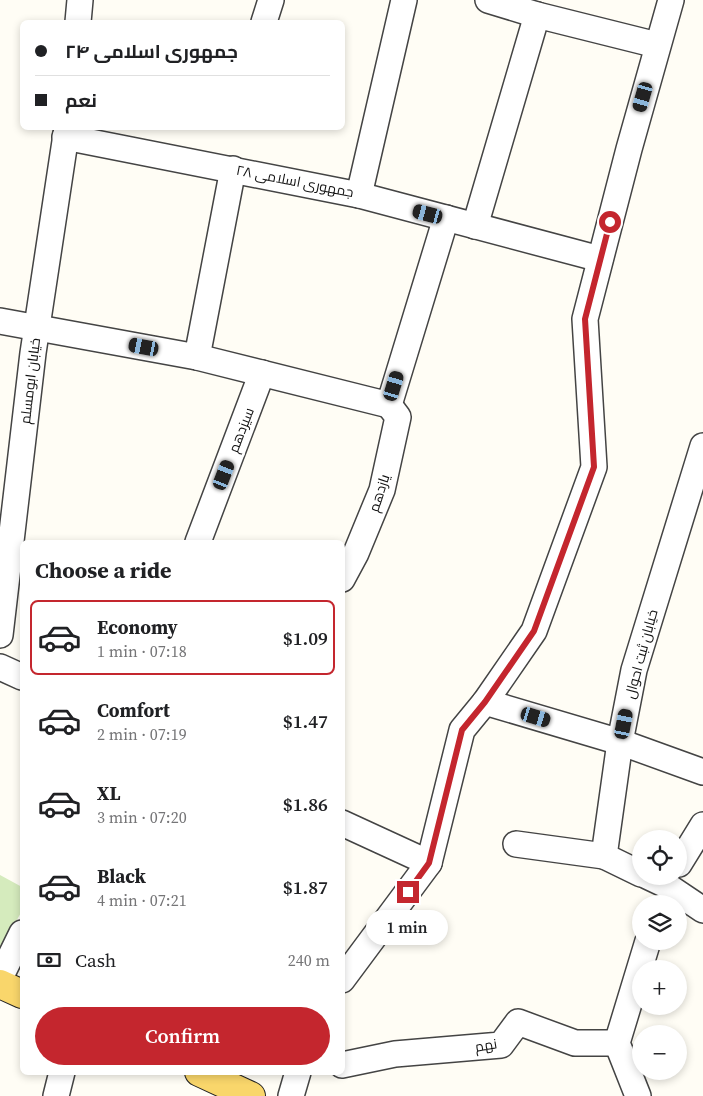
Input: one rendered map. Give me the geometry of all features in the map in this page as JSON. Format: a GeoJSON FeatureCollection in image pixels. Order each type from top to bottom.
{"type":"FeatureCollection","features":[{"type":"Feature","properties":{"kind":"main road"},"geometry":{"type":"LineString","coordinates":[[0,984],[20,993]]}},
{"type":"Feature","properties":{"kind":"main road"},"geometry":{"type":"LineString","coordinates":[[204,1075],[237,1093]]}},
{"type":"Feature","properties":{"kind":"street"},"geometry":{"type":"LineString","coordinates":[[78,20],[80,0]]}},
{"type":"Feature","properties":{"kind":"street","name":"جمهوری اسلامی ۲۸"},"geometry":{"type":"LineString","coordinates":[[66,132],[233,170],[359,195],[404,0]]}},
{"type":"Feature","properties":{"kind":"street"},"geometry":{"type":"LineString","coordinates":[[345,976],[429,863],[462,730],[485,702],[534,631],[594,467],[585,319],[671,0]]}},
{"type":"Feature","properties":{"kind":"street"},"geometry":{"type":"LineString","coordinates":[[494,1],[537,15],[658,45]]}},
{"type":"Feature","properties":{"kind":"street"},"geometry":{"type":"LineString","coordinates":[[475,226],[537,15]]}},
{"type":"Feature","properties":{"kind":"street","name":"خیابان ابومسلم"},"geometry":{"type":"LineString","coordinates":[[0,635],[38,326],[66,132]]}},
{"type":"Feature","properties":{"kind":"street"},"geometry":{"type":"LineString","coordinates":[[197,357],[233,170]]}},
{"type":"Feature","properties":{"kind":"street"},"geometry":{"type":"LineString","coordinates":[[359,195],[600,259]]}},
{"type":"Feature","properties":{"kind":"street"},"geometry":{"type":"LineString","coordinates":[[0,321],[38,326],[197,357],[389,405],[446,218]]}},
{"type":"Feature","properties":{"kind":"street","name":"سیزدهم"},"geometry":{"type":"LineString","coordinates":[[199,540],[262,373]]}},
{"type":"Feature","properties":{"kind":"street","name":"یازدهم"},"geometry":{"type":"LineString","coordinates":[[345,573],[356,553],[382,490],[398,417],[389,405]]}},
{"type":"Feature","properties":{"kind":"street","name":"خیابان ثبت احوال"},"geometry":{"type":"LineString","coordinates":[[604,856],[620,742],[634,670],[703,446]]}},
{"type":"Feature","properties":{"kind":"street"},"geometry":{"type":"LineString","coordinates":[[0,667],[20,676]]}},
{"type":"Feature","properties":{"kind":"street"},"geometry":{"type":"LineString","coordinates":[[485,702],[620,742],[703,772]]}},
{"type":"Feature","properties":{"kind":"street"},"geometry":{"type":"LineString","coordinates":[[345,824],[429,863]]}},
{"type":"Feature","properties":{"kind":"street"},"geometry":{"type":"LineString","coordinates":[[687,851],[703,825]]}},
{"type":"Feature","properties":{"kind":"street"},"geometry":{"type":"LineString","coordinates":[[516,844],[604,856],[632,870]]}},
{"type":"Feature","properties":{"kind":"street"},"geometry":{"type":"LineString","coordinates":[[661,885],[703,910]]}},
{"type":"Feature","properties":{"kind":"street"},"geometry":{"type":"LineString","coordinates":[[0,978],[20,937]]}},
{"type":"Feature","properties":{"kind":"street"},"geometry":{"type":"LineString","coordinates":[[638,1096],[616,1042],[645,950]]}},
{"type":"Feature","properties":{"kind":"street","name":"نهم"},"geometry":{"type":"LineString","coordinates":[[345,1065],[395,1054],[501,1046],[518,1022],[575,1043],[616,1042]]}},
{"type":"Feature","properties":{"kind":"street"},"geometry":{"type":"LineString","coordinates":[[56,1096],[61,1075]]}},
{"type":"Feature","properties":{"kind":"green space"},"geometry":{"type":"Polygon","coordinates":[[[0,875],[20,886],[20,914],[0,949],[0,875]]]}},
{"type":"Feature","properties":{"kind":"route"},"geometry":{"type":"LineString","coordinates":[[408,892],[429,863],[462,730],[485,702],[534,631],[594,467],[585,319],[610,222]]}}]}
